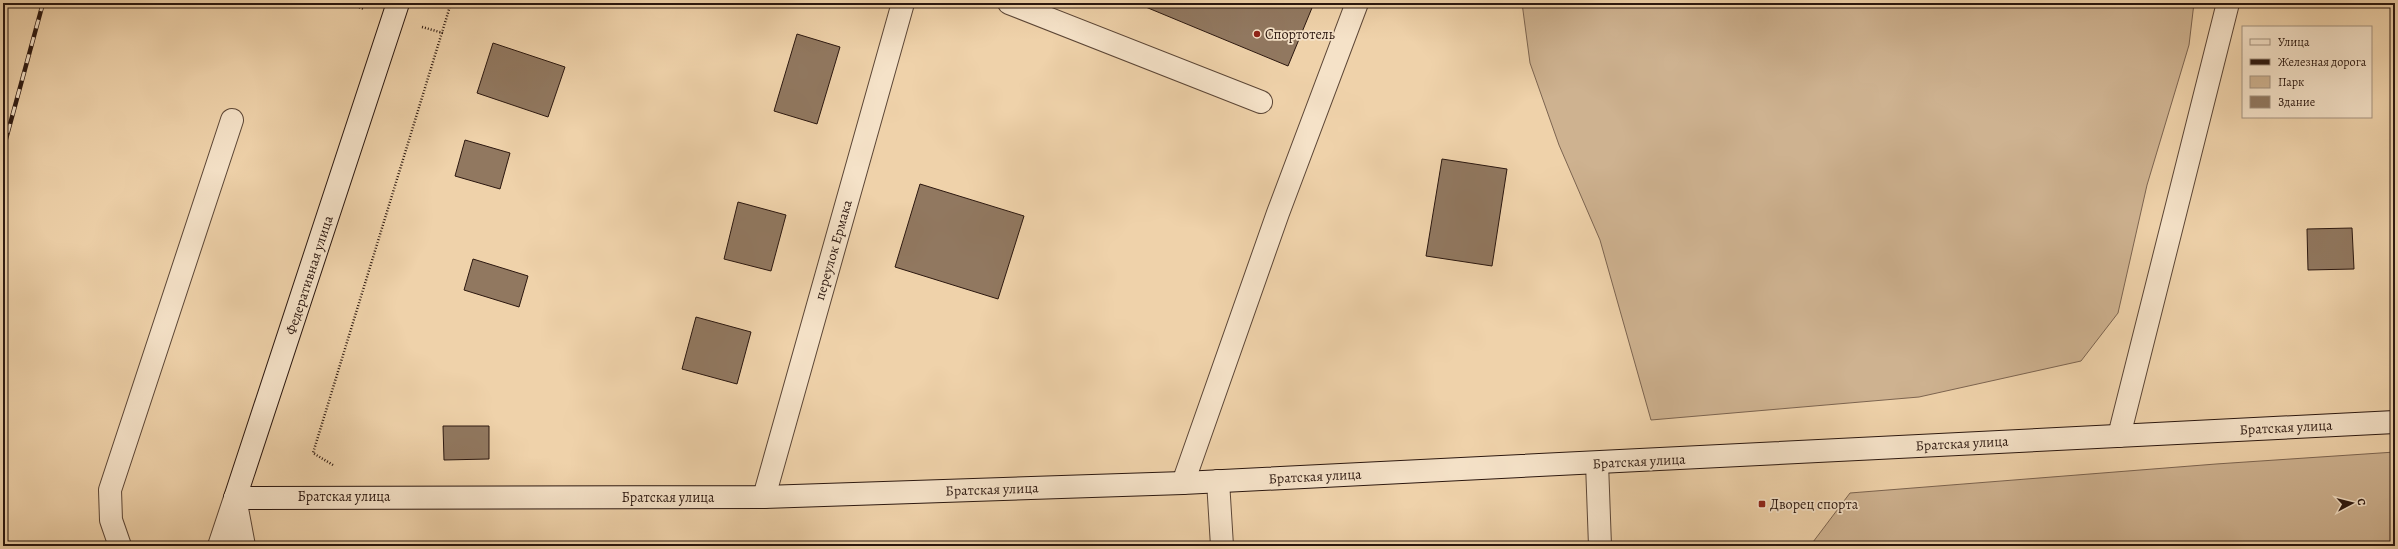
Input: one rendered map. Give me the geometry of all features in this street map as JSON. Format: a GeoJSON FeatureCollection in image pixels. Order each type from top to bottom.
{"type":"FeatureCollection","features":[{"type":"Feature","properties":{"kind":"street","name":"Федеративная улица"},"geometry":{"type":"LineString","coordinates":[[219,546],[398,3]]}},
{"type":"Feature","properties":{"kind":"street","name":"переулок Ермака"},"geometry":{"type":"LineString","coordinates":[[764,497],[902,3]]}},
{"type":"Feature","properties":{"kind":"street"},"geometry":{"type":"LineString","coordinates":[[1009,3],[1261,102]]}},
{"type":"Feature","properties":{"kind":"street"},"geometry":{"type":"LineString","coordinates":[[1183,483],[1278,213],[1357,3]]}},
{"type":"Feature","properties":{"kind":"street"},"geometry":{"type":"LineString","coordinates":[[2119,436],[2228,3]]}},
{"type":"Feature","properties":{"kind":"street"},"geometry":{"type":"LineString","coordinates":[[120,546],[111,520],[110,490],[232,120]]}},
{"type":"Feature","properties":{"kind":"street","name":"Братская улица"},"geometry":{"type":"LineString","coordinates":[[235,498],[764,497],[1183,483],[2395,422]]}},
{"type":"Feature","properties":{"kind":"street"},"geometry":{"type":"LineString","coordinates":[[1598,463],[1600,546]]}},
{"type":"Feature","properties":{"kind":"street"},"geometry":{"type":"LineString","coordinates":[[1218,481],[1222,546]]}},
{"type":"Feature","properties":{"kind":"street"},"geometry":{"type":"LineString","coordinates":[[235,498],[244,546]]}},
{"type":"Feature","properties":{"kind":"path"},"geometry":{"type":"LineString","coordinates":[[337,468],[312,453],[451,3]]}},
{"type":"Feature","properties":{"kind":"green space"},"geometry":{"type":"Polygon","coordinates":[[[1522,3],[2194,3],[2189,45],[2147,185],[2118,313],[2081,361],[1919,397],[1651,420],[1600,240],[1559,145],[1530,63],[1522,3]]]}},
{"type":"Feature","properties":{"kind":"green space"},"geometry":{"type":"Polygon","coordinates":[[[2395,452],[2395,546],[1810,546],[1850,493],[2216,464],[2395,452]]]}},
{"type":"Feature","properties":{"kind":"building","name":"Спортотель"},"geometry":{"type":"Polygon","coordinates":[[[1136,3],[1314,3],[1288,66],[1136,3]]]}},
{"type":"Feature","properties":{"kind":"building"},"geometry":{"type":"Polygon","coordinates":[[[797,34],[840,47],[817,124],[774,111],[797,34]]]}},
{"type":"Feature","properties":{"kind":"building"},"geometry":{"type":"Polygon","coordinates":[[[493,43],[565,67],[548,117],[477,93],[493,43]]]}},
{"type":"Feature","properties":{"kind":"building"},"geometry":{"type":"Polygon","coordinates":[[[465,140],[510,153],[500,189],[455,176],[465,140]]]}},
{"type":"Feature","properties":{"kind":"building"},"geometry":{"type":"Polygon","coordinates":[[[1442,159],[1507,169],[1492,266],[1426,256],[1442,159]]]}},
{"type":"Feature","properties":{"kind":"building"},"geometry":{"type":"Polygon","coordinates":[[[920,184],[1024,216],[998,299],[895,267],[920,184]]]}},
{"type":"Feature","properties":{"kind":"building"},"geometry":{"type":"Polygon","coordinates":[[[738,202],[786,215],[771,271],[724,259],[738,202]]]}},
{"type":"Feature","properties":{"kind":"building"},"geometry":{"type":"Polygon","coordinates":[[[2352,228],[2354,269],[2308,270],[2307,229],[2352,228]]]}},
{"type":"Feature","properties":{"kind":"building"},"geometry":{"type":"Polygon","coordinates":[[[473,259],[528,276],[519,307],[464,290],[473,259]]]}},
{"type":"Feature","properties":{"kind":"building"},"geometry":{"type":"Polygon","coordinates":[[[696,317],[751,332],[737,384],[682,369],[696,317]]]}},
{"type":"Feature","properties":{"kind":"building"},"geometry":{"type":"Polygon","coordinates":[[[443,426],[489,426],[489,459],[444,460],[443,426]]]}},
{"type":"Feature","properties":{"kind":"railway"},"geometry":{"type":"LineString","coordinates":[[3,150],[43,3]]}},
{"type":"Feature","properties":{"kind":"place","name":"Спортотель"},"geometry":{"type":"Point","coordinates":[1257,34]}},
{"type":"Feature","properties":{"kind":"place","name":"Дворец спорта"},"geometry":{"type":"Point","coordinates":[1762,504]}}]}
